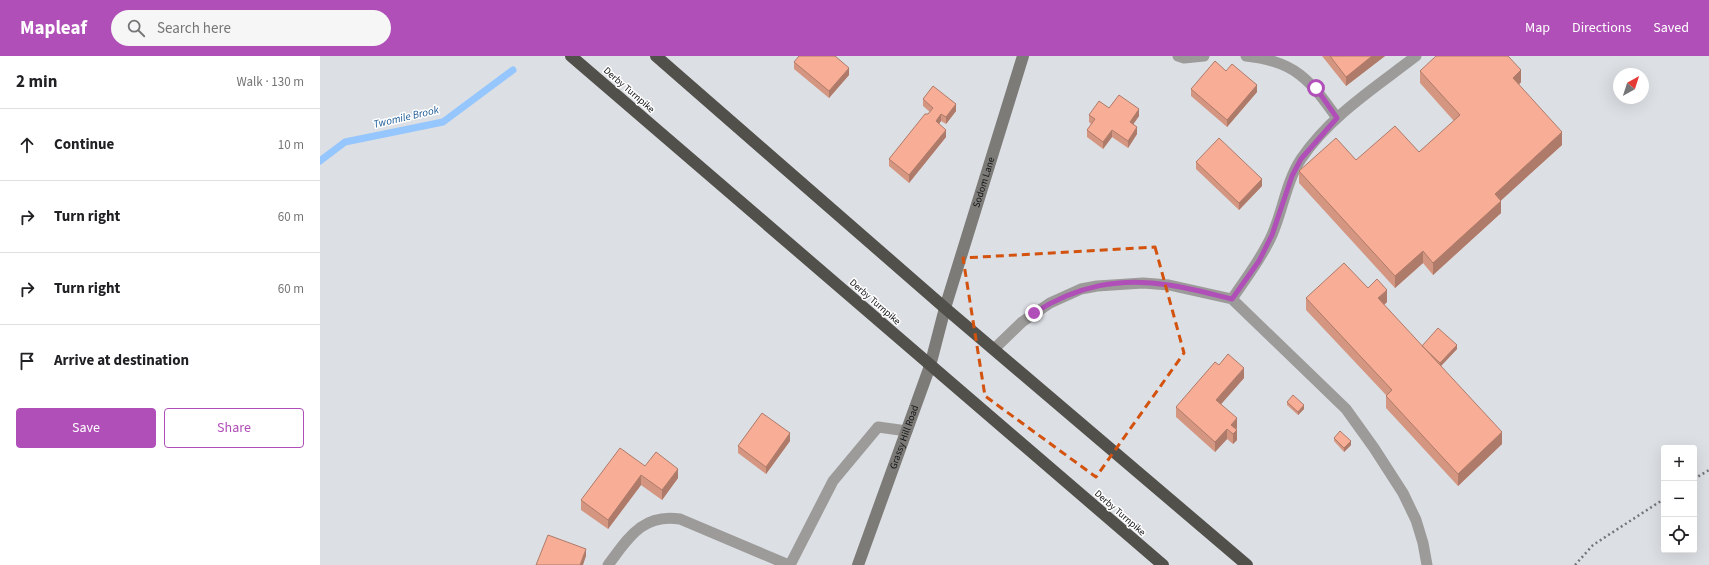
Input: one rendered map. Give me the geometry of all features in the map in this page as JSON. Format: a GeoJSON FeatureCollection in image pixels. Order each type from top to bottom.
{"type":"FeatureCollection","features":[{"type":"Feature","properties":{"kind":"highway","name":"Derby Turnpike"},"geometry":{"type":"LineString","coordinates":[[571,56],[1163,565]]}},
{"type":"Feature","properties":{"kind":"highway"},"geometry":{"type":"LineString","coordinates":[[656,56],[945,308],[1247,565]]}},
{"type":"Feature","properties":{"kind":"main road","name":"Sodom Lane"},"geometry":{"type":"LineString","coordinates":[[945,308],[1023,56]]}},
{"type":"Feature","properties":{"kind":"main road","name":"Grassy Hill Road"},"geometry":{"type":"LineString","coordinates":[[858,565],[930,366],[945,308]]}},
{"type":"Feature","properties":{"kind":"lane"},"geometry":{"type":"LineString","coordinates":[[1178,56],[1184,58],[1204,56]]}},
{"type":"Feature","properties":{"kind":"lane"},"geometry":{"type":"LineString","coordinates":[[1246,56],[1276,62],[1292,69],[1316,88],[1337,118]]}},
{"type":"Feature","properties":{"kind":"lane"},"geometry":{"type":"LineString","coordinates":[[1232,299],[1259,261],[1272,235],[1292,176],[1301,159],[1337,118],[1416,56]]}},
{"type":"Feature","properties":{"kind":"lane"},"geometry":{"type":"LineString","coordinates":[[994,349],[1022,322],[1050,303],[1081,289],[1097,286],[1143,283],[1169,284],[1232,299],[1346,409],[1374,448],[1403,493],[1416,520],[1423,543],[1427,565]]}},
{"type":"Feature","properties":{"kind":"lane"},"geometry":{"type":"LineString","coordinates":[[608,565],[633,532],[644,524],[668,517],[680,519],[790,565],[833,481],[878,427],[907,431]]}},
{"type":"Feature","properties":{"kind":"path"},"geometry":{"type":"LineString","coordinates":[[1697,477],[1709,470]]}},
{"type":"Feature","properties":{"kind":"path"},"geometry":{"type":"LineString","coordinates":[[1575,565],[1593,545],[1661,501]]}},
{"type":"Feature","properties":{"kind":"highlighted area"},"geometry":{"type":"Polygon","coordinates":[[[1155,247],[1184,353],[1096,477],[985,396],[963,258],[1155,247]]]}},
{"type":"Feature","properties":{"kind":"building"},"geometry":{"type":"Polygon","coordinates":[[[799,56],[835,56],[849,68],[829,91],[794,62],[799,56]]]}},
{"type":"Feature","properties":{"kind":"building"},"geometry":{"type":"Polygon","coordinates":[[[1330,56],[1372,56],[1346,77],[1330,56]]]}},
{"type":"Feature","properties":{"kind":"building"},"geometry":{"type":"Polygon","coordinates":[[[1436,56],[1508,56],[1521,70],[1513,78],[1562,132],[1495,194],[1501,201],[1433,263],[1423,251],[1395,276],[1299,171],[1336,138],[1356,160],[1395,126],[1419,152],[1460,115],[1420,71],[1436,56]]]}},
{"type":"Feature","properties":{"kind":"building"},"geometry":{"type":"Polygon","coordinates":[[[1215,61],[1226,71],[1232,64],[1257,85],[1227,120],[1191,89],[1215,61]]]}},
{"type":"Feature","properties":{"kind":"building"},"geometry":{"type":"Polygon","coordinates":[[[933,86],[956,104],[946,117],[941,114],[936,121],[946,130],[909,175],[889,159],[925,114],[928,114],[933,108],[923,99],[933,86]]]}},
{"type":"Feature","properties":{"kind":"building"},"geometry":{"type":"Polygon","coordinates":[[[1119,95],[1139,109],[1130,122],[1137,127],[1128,141],[1112,130],[1103,142],[1087,130],[1095,119],[1089,115],[1099,101],[1109,108],[1119,95]]]}},
{"type":"Feature","properties":{"kind":"building"},"geometry":{"type":"Polygon","coordinates":[[[1219,138],[1262,179],[1239,203],[1196,162],[1219,138]]]}},
{"type":"Feature","properties":{"kind":"building"},"geometry":{"type":"Polygon","coordinates":[[[1344,263],[1368,288],[1377,279],[1387,290],[1378,298],[1502,432],[1458,474],[1386,396],[1392,390],[1306,298],[1344,263]]]}},
{"type":"Feature","properties":{"kind":"building"},"geometry":{"type":"Polygon","coordinates":[[[1438,328],[1457,345],[1440,363],[1422,346],[1438,328]]]}},
{"type":"Feature","properties":{"kind":"building"},"geometry":{"type":"Polygon","coordinates":[[[1228,354],[1244,368],[1216,400],[1237,418],[1231,425],[1237,430],[1233,434],[1227,429],[1215,442],[1176,407],[1215,362],[1219,365],[1228,354]]]}},
{"type":"Feature","properties":{"kind":"building"},"geometry":{"type":"Polygon","coordinates":[[[1293,395],[1304,405],[1298,412],[1287,402],[1293,395]]]}},
{"type":"Feature","properties":{"kind":"building"},"geometry":{"type":"Polygon","coordinates":[[[762,413],[790,433],[766,467],[738,446],[762,413]]]}},
{"type":"Feature","properties":{"kind":"building"},"geometry":{"type":"Polygon","coordinates":[[[1340,431],[1351,441],[1344,448],[1334,438],[1340,431]]]}},
{"type":"Feature","properties":{"kind":"building"},"geometry":{"type":"Polygon","coordinates":[[[620,448],[645,466],[656,452],[678,469],[662,490],[641,475],[608,520],[581,500],[620,448]]]}},
{"type":"Feature","properties":{"kind":"building"},"geometry":{"type":"Polygon","coordinates":[[[548,535],[586,549],[580,565],[536,565],[548,535]]]}},
{"type":"Feature","properties":{"kind":"waterway","name":"Twomile Brook"},"geometry":{"type":"LineString","coordinates":[[320,161],[345,142],[443,122],[513,70]]}},
{"type":"Feature","properties":{"kind":"route"},"geometry":{"type":"LineString","coordinates":[[1034,313],[1050,303],[1081,289],[1118,284],[1169,284],[1232,299],[1259,261],[1272,235],[1292,176],[1301,159],[1337,118],[1316,88]]}}]}
